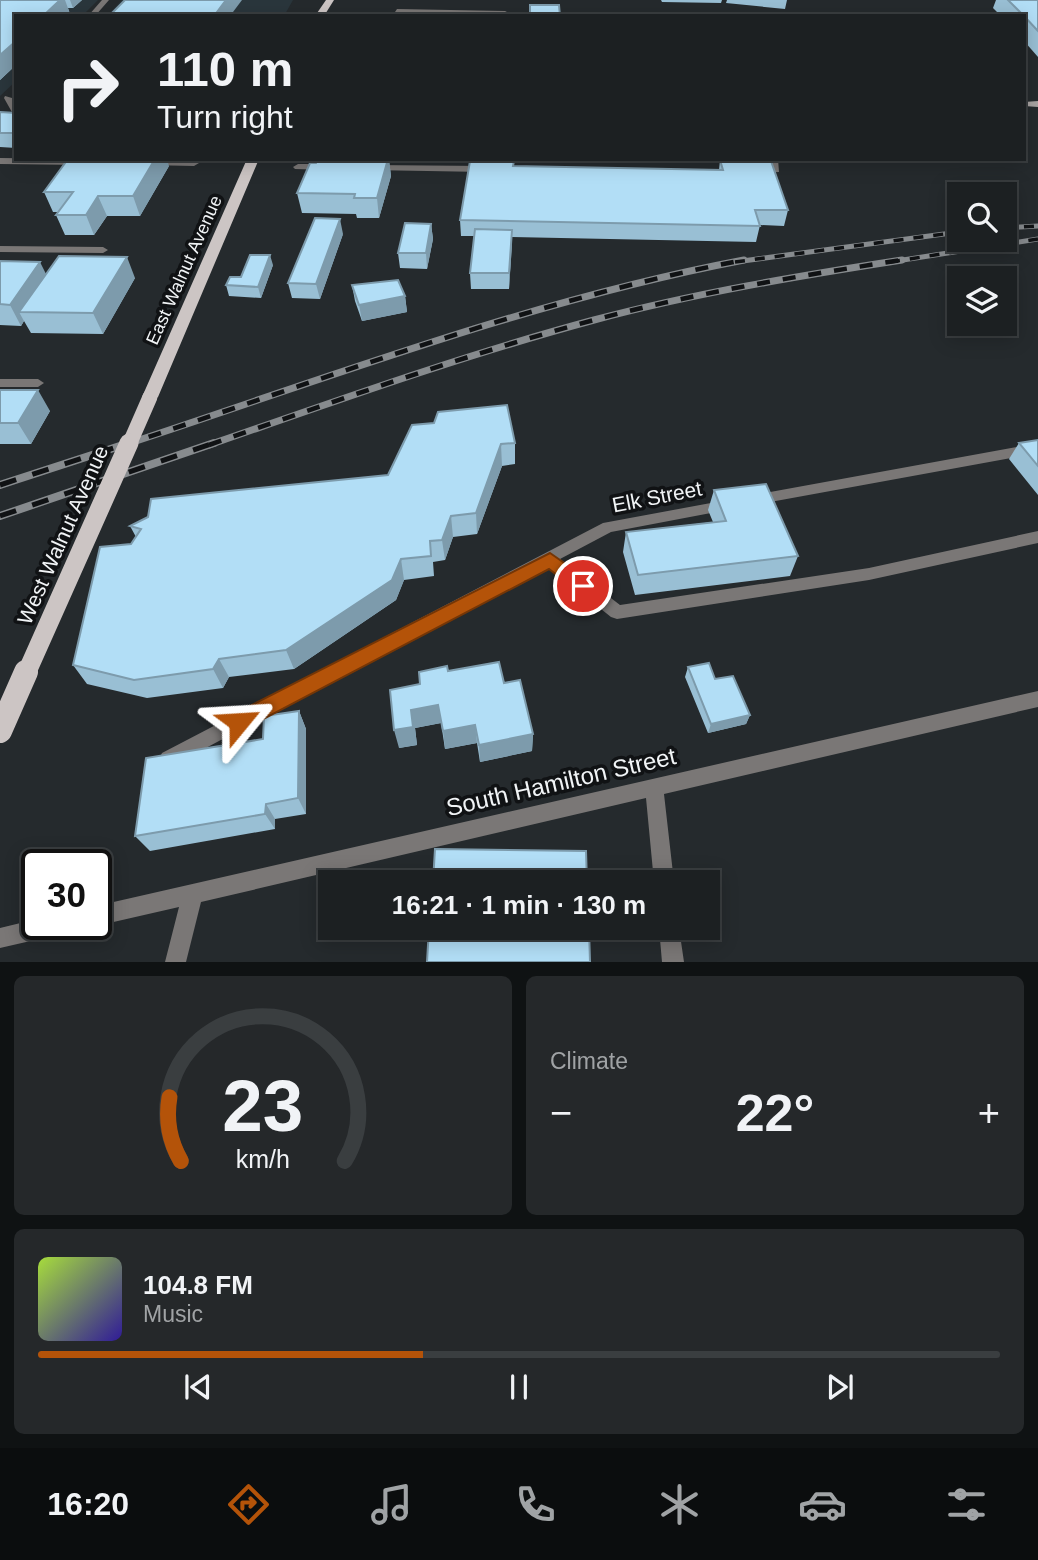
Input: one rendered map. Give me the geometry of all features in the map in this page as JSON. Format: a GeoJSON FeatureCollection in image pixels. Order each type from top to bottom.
{"type":"FeatureCollection","features":[{"type":"Feature","properties":{"kind":"main road"},"geometry":{"type":"LineString","coordinates":[[315,14],[330,0]]}},
{"type":"Feature","properties":{"kind":"main road","name":"East Walnut Avenue"},"geometry":{"type":"LineString","coordinates":[[150,397],[252,161]]}},
{"type":"Feature","properties":{"kind":"main road","name":"West Walnut Avenue"},"geometry":{"type":"LineString","coordinates":[[0,731],[150,397]]}},
{"type":"Feature","properties":{"kind":"street"},"geometry":{"type":"LineString","coordinates":[[93,14],[107,0]]}},
{"type":"Feature","properties":{"kind":"street"},"geometry":{"type":"LineString","coordinates":[[397,11],[507,14]]}},
{"type":"Feature","properties":{"kind":"street"},"geometry":{"type":"LineString","coordinates":[[4,98],[13,115]]}},
{"type":"Feature","properties":{"kind":"street"},"geometry":{"type":"LineString","coordinates":[[0,161],[97,162]]}},
{"type":"Feature","properties":{"kind":"street"},"geometry":{"type":"LineString","coordinates":[[739,171],[776,170],[774,161]]}},
{"type":"Feature","properties":{"kind":"street"},"geometry":{"type":"LineString","coordinates":[[139,163],[194,163]]}},
{"type":"Feature","properties":{"kind":"street"},"geometry":{"type":"LineString","coordinates":[[367,168],[409,164],[498,169]]}},
{"type":"Feature","properties":{"kind":"street"},"geometry":{"type":"LineString","coordinates":[[298,167],[340,167]]}},
{"type":"Feature","properties":{"kind":"street"},"geometry":{"type":"LineString","coordinates":[[0,248],[103,250]]}},
{"type":"Feature","properties":{"kind":"street"},"geometry":{"type":"LineString","coordinates":[[0,383],[38,383]]}},
{"type":"Feature","properties":{"kind":"street","name":"Elk Street"},"geometry":{"type":"LineString","coordinates":[[167,759],[550,560],[608,527],[1038,448]]}},
{"type":"Feature","properties":{"kind":"street"},"geometry":{"type":"LineString","coordinates":[[550,560],[617,612],[869,574],[1038,537]]}},
{"type":"Feature","properties":{"kind":"street","name":"South Hamilton Street"},"geometry":{"type":"LineString","coordinates":[[112,912],[1038,699]]}},
{"type":"Feature","properties":{"kind":"street"},"geometry":{"type":"LineString","coordinates":[[653,788],[663,870]]}},
{"type":"Feature","properties":{"kind":"street"},"geometry":{"type":"LineString","coordinates":[[175,961],[193,894]]}},
{"type":"Feature","properties":{"kind":"street"},"geometry":{"type":"LineString","coordinates":[[0,938],[21,933]]}},
{"type":"Feature","properties":{"kind":"street"},"geometry":{"type":"LineString","coordinates":[[670,940],[673,961]]}},
{"type":"Feature","properties":{"kind":"shaded area"},"geometry":{"type":"Polygon","coordinates":[[[0,0],[98,0],[84,14],[14,14],[14,83],[0,96],[0,0]]]}},
{"type":"Feature","properties":{"kind":"shaded area"},"geometry":{"type":"Polygon","coordinates":[[[122,0],[293,0],[285,14],[109,14],[122,0]]]}},
{"type":"Feature","properties":{"kind":"building"},"geometry":{"type":"Polygon","coordinates":[[[0,0],[60,0],[45,14],[14,14],[14,43],[0,55],[0,0]]]}},
{"type":"Feature","properties":{"kind":"building"},"geometry":{"type":"Polygon","coordinates":[[[125,0],[226,0],[216,14],[111,14],[125,0]]]}},
{"type":"Feature","properties":{"kind":"building"},"geometry":{"type":"Polygon","coordinates":[[[1008,0],[1038,0],[1038,31],[1026,18],[1026,14],[1022,14],[1008,0]]]}},
{"type":"Feature","properties":{"kind":"building"},"geometry":{"type":"Polygon","coordinates":[[[530,5],[559,5],[560,14],[530,14],[530,5]]]}},
{"type":"Feature","properties":{"kind":"building"},"geometry":{"type":"Polygon","coordinates":[[[0,112],[14,113],[14,132],[0,133],[0,112]]]}},
{"type":"Feature","properties":{"kind":"building"},"geometry":{"type":"Polygon","coordinates":[[[67,161],[154,161],[133,196],[98,196],[86,215],[56,215],[73,192],[44,192],[67,161]]]}},
{"type":"Feature","properties":{"kind":"building"},"geometry":{"type":"Polygon","coordinates":[[[387,161],[377,198],[354,198],[355,194],[297,193],[310,163],[387,161]]]}},
{"type":"Feature","properties":{"kind":"building"},"geometry":{"type":"Polygon","coordinates":[[[470,161],[514,161],[513,166],[723,170],[720,161],[771,161],[788,210],[755,210],[760,226],[460,220],[470,161]]]}},
{"type":"Feature","properties":{"kind":"building"},"geometry":{"type":"Polygon","coordinates":[[[315,218],[340,219],[316,284],[288,283],[315,218]]]}},
{"type":"Feature","properties":{"kind":"building"},"geometry":{"type":"Polygon","coordinates":[[[405,223],[431,224],[426,253],[398,253],[405,223]]]}},
{"type":"Feature","properties":{"kind":"building"},"geometry":{"type":"Polygon","coordinates":[[[475,229],[512,230],[509,273],[470,273],[475,229]]]}},
{"type":"Feature","properties":{"kind":"building"},"geometry":{"type":"Polygon","coordinates":[[[250,255],[270,255],[258,287],[226,285],[230,277],[241,277],[250,255]]]}},
{"type":"Feature","properties":{"kind":"building"},"geometry":{"type":"Polygon","coordinates":[[[59,256],[127,257],[93,313],[19,312],[59,256]]]}},
{"type":"Feature","properties":{"kind":"building"},"geometry":{"type":"Polygon","coordinates":[[[0,261],[40,262],[10,305],[0,304],[0,261]]]}},
{"type":"Feature","properties":{"kind":"building"},"geometry":{"type":"Polygon","coordinates":[[[398,280],[405,296],[359,305],[352,285],[398,280]]]}},
{"type":"Feature","properties":{"kind":"building"},"geometry":{"type":"Polygon","coordinates":[[[0,390],[38,390],[18,423],[0,423],[0,390]]]}},
{"type":"Feature","properties":{"kind":"building"},"geometry":{"type":"Polygon","coordinates":[[[507,405],[515,443],[501,444],[476,513],[451,516],[442,540],[430,541],[431,556],[401,559],[392,580],[286,650],[219,659],[213,669],[134,680],[73,665],[100,547],[131,544],[141,529],[130,526],[148,517],[151,499],[388,475],[412,425],[434,423],[438,412],[507,405]]]}},
{"type":"Feature","properties":{"kind":"building"},"geometry":{"type":"Polygon","coordinates":[[[1038,440],[1038,466],[1019,443],[1038,440]]]}},
{"type":"Feature","properties":{"kind":"building"},"geometry":{"type":"Polygon","coordinates":[[[766,484],[798,556],[638,575],[626,532],[726,521],[714,490],[766,484]]]}},
{"type":"Feature","properties":{"kind":"building"},"geometry":{"type":"Polygon","coordinates":[[[499,662],[504,683],[520,680],[533,734],[479,745],[475,725],[443,731],[438,705],[411,710],[413,727],[394,730],[390,690],[420,684],[419,672],[447,666],[448,671],[499,662]]]}},
{"type":"Feature","properties":{"kind":"building"},"geometry":{"type":"Polygon","coordinates":[[[709,663],[715,679],[733,676],[750,715],[711,724],[688,667],[709,663]]]}},
{"type":"Feature","properties":{"kind":"building"},"geometry":{"type":"Polygon","coordinates":[[[299,711],[298,798],[266,804],[265,814],[135,836],[146,758],[263,739],[264,716],[299,711]]]}},
{"type":"Feature","properties":{"kind":"building"},"geometry":{"type":"Polygon","coordinates":[[[435,849],[586,851],[587,870],[434,870],[435,849]]]}},
{"type":"Feature","properties":{"kind":"building"},"geometry":{"type":"Polygon","coordinates":[[[428,940],[589,940],[590,962],[427,962],[428,940]]]}},
{"type":"Feature","properties":{"kind":"railway"},"geometry":{"type":"LineString","coordinates":[[1017,227],[1038,226]]}},
{"type":"Feature","properties":{"kind":"railway"},"geometry":{"type":"LineString","coordinates":[[735,262],[947,234]]}},
{"type":"Feature","properties":{"kind":"railway"},"geometry":{"type":"LineString","coordinates":[[890,262],[1038,239]]}},
{"type":"Feature","properties":{"kind":"railway"},"geometry":{"type":"LineString","coordinates":[[124,445],[508,318],[586,296],[744,260]]}},
{"type":"Feature","properties":{"kind":"railway"},"geometry":{"type":"LineString","coordinates":[[209,445],[449,363],[594,320],[670,301],[902,260]]}},
{"type":"Feature","properties":{"kind":"railway"},"geometry":{"type":"LineString","coordinates":[[0,485],[129,443]]}},
{"type":"Feature","properties":{"kind":"railway"},"geometry":{"type":"LineString","coordinates":[[0,516],[214,443]]}},
{"type":"Feature","properties":{"kind":"route"},"geometry":{"type":"LineString","coordinates":[[239,722],[550,560],[583,586]]}}]}
